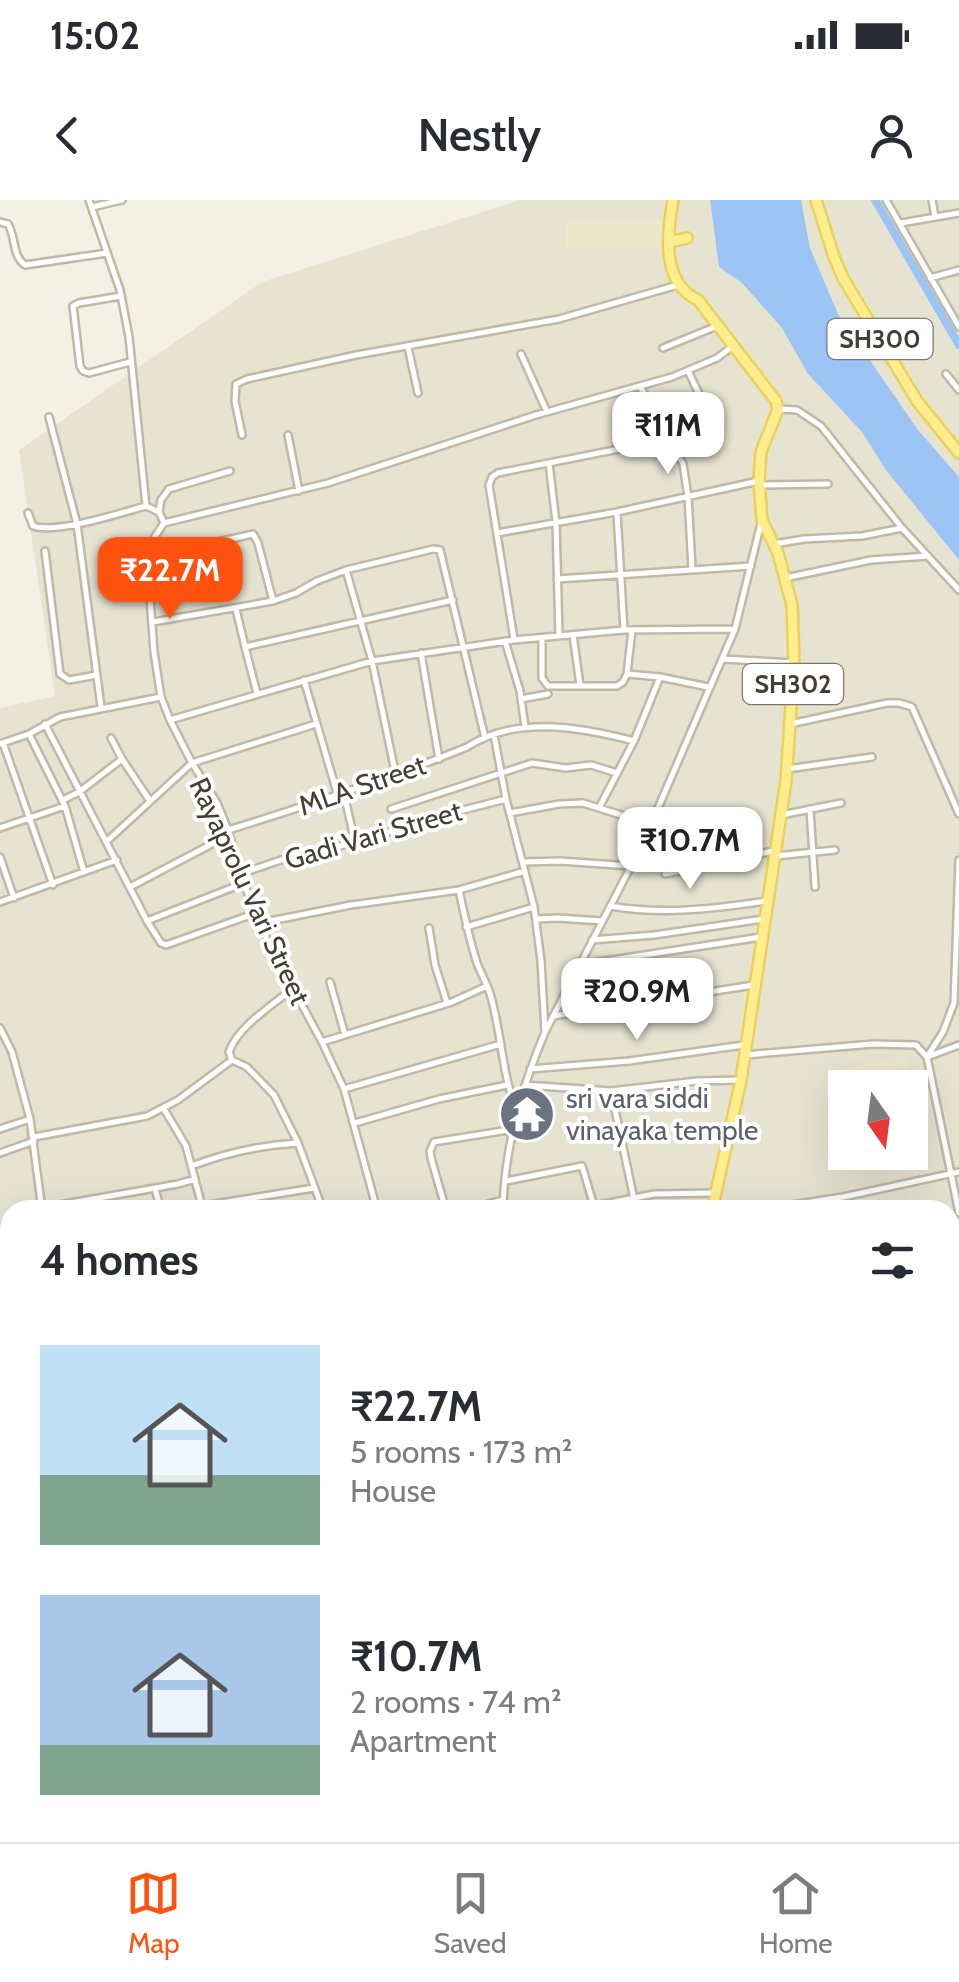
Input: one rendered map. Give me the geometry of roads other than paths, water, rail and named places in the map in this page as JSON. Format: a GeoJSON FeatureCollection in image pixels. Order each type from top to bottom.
{"type":"FeatureCollection","features":[{"type":"Feature","properties":{"kind":"main road"},"geometry":{"type":"LineString","coordinates":[[672,200],[670,264],[678,285],[698,300],[772,393],[778,409]]}},
{"type":"Feature","properties":{"kind":"main road","name":"SH300"},"geometry":{"type":"LineString","coordinates":[[816,200],[817,214],[844,278],[917,401],[959,453]]}},
{"type":"Feature","properties":{"kind":"main road"},"geometry":{"type":"LineString","coordinates":[[669,242],[687,238]]}},
{"type":"Feature","properties":{"kind":"main road","name":"SH302"},"geometry":{"type":"LineString","coordinates":[[713,1200],[742,1080],[776,853],[790,724],[792,605],[774,544],[762,520],[759,483],[761,452],[778,409]]}},
{"type":"Feature","properties":{"kind":"street"},"geometry":{"type":"LineString","coordinates":[[122,200],[90,204],[121,296],[146,506]]}},
{"type":"Feature","properties":{"kind":"street"},"geometry":{"type":"LineString","coordinates":[[886,200],[959,328]]}},
{"type":"Feature","properties":{"kind":"street"},"geometry":{"type":"LineString","coordinates":[[932,200],[934,217]]}},
{"type":"Feature","properties":{"kind":"street"},"geometry":{"type":"LineString","coordinates":[[901,224],[959,213]]}},
{"type":"Feature","properties":{"kind":"street"},"geometry":{"type":"LineString","coordinates":[[0,222],[8,224],[12,231],[17,260],[24,266],[107,253]]}},
{"type":"Feature","properties":{"kind":"street"},"geometry":{"type":"LineString","coordinates":[[930,278],[959,270]]}},
{"type":"Feature","properties":{"kind":"street"},"geometry":{"type":"LineString","coordinates":[[242,435],[236,384],[294,368],[559,320],[678,285]]}},
{"type":"Feature","properties":{"kind":"street"},"geometry":{"type":"LineString","coordinates":[[121,296],[72,306],[80,366],[89,372],[130,362]]}},
{"type":"Feature","properties":{"kind":"street"},"geometry":{"type":"LineString","coordinates":[[663,348],[718,326]]}},
{"type":"Feature","properties":{"kind":"street"},"geometry":{"type":"LineString","coordinates":[[408,346],[418,392]]}},
{"type":"Feature","properties":{"kind":"street"},"geometry":{"type":"LineString","coordinates":[[272,601],[253,534],[151,558],[154,538],[164,523],[299,491],[640,386],[688,371],[732,346]]}},
{"type":"Feature","properties":{"kind":"street"},"geometry":{"type":"LineString","coordinates":[[521,354],[548,412]]}},
{"type":"Feature","properties":{"kind":"street"},"geometry":{"type":"LineString","coordinates":[[688,371],[716,430]]}},
{"type":"Feature","properties":{"kind":"street"},"geometry":{"type":"LineString","coordinates":[[946,374],[959,390]]}},
{"type":"Feature","properties":{"kind":"street"},"geometry":{"type":"LineString","coordinates":[[640,386],[683,464],[692,569]]}},
{"type":"Feature","properties":{"kind":"street"},"geometry":{"type":"LineString","coordinates":[[778,409],[797,410],[821,426],[902,528],[959,590]]}},
{"type":"Feature","properties":{"kind":"street"},"geometry":{"type":"LineString","coordinates":[[49,417],[77,524],[101,707]]}},
{"type":"Feature","properties":{"kind":"street"},"geometry":{"type":"LineString","coordinates":[[288,435],[299,491]]}},
{"type":"Feature","properties":{"kind":"street"},"geometry":{"type":"LineString","coordinates":[[514,640],[489,485],[492,477],[670,438]]}},
{"type":"Feature","properties":{"kind":"street"},"geometry":{"type":"LineString","coordinates":[[548,462],[556,522],[560,636]]}},
{"type":"Feature","properties":{"kind":"street"},"geometry":{"type":"LineString","coordinates":[[164,523],[159,512],[160,500],[169,490],[230,471]]}},
{"type":"Feature","properties":{"kind":"street"},"geometry":{"type":"LineString","coordinates":[[497,533],[759,483],[828,484]]}},
{"type":"Feature","properties":{"kind":"street"},"geometry":{"type":"LineString","coordinates":[[28,513],[33,526],[39,528],[77,524],[146,506],[159,512]]}},
{"type":"Feature","properties":{"kind":"street"},"geometry":{"type":"LineString","coordinates":[[542,638],[542,678],[548,686],[617,686],[624,682],[628,630],[617,512]]}},
{"type":"Feature","properties":{"kind":"street"},"geometry":{"type":"LineString","coordinates":[[503,1200],[530,1069],[650,824],[735,628],[762,520]]}},
{"type":"Feature","properties":{"kind":"street"},"geometry":{"type":"LineString","coordinates":[[774,544],[902,528]]}},
{"type":"Feature","properties":{"kind":"street"},"geometry":{"type":"LineString","coordinates":[[152,622],[272,601],[346,570],[438,549],[485,738]]}},
{"type":"Feature","properties":{"kind":"street"},"geometry":{"type":"LineString","coordinates":[[45,551],[60,674],[69,680],[97,675]]}},
{"type":"Feature","properties":{"kind":"street"},"geometry":{"type":"LineString","coordinates":[[785,578],[859,562],[928,556]]}},
{"type":"Feature","properties":{"kind":"street","name":"Rayaprolu Vari Street"},"geometry":{"type":"LineString","coordinates":[[151,558],[148,571],[161,696],[192,764],[217,803],[260,923],[344,1089],[374,1200]]}},
{"type":"Feature","properties":{"kind":"street"},"geometry":{"type":"LineString","coordinates":[[557,579],[750,566]]}},
{"type":"Feature","properties":{"kind":"street"},"geometry":{"type":"LineString","coordinates":[[346,570],[372,661],[396,776]]}},
{"type":"Feature","properties":{"kind":"street"},"geometry":{"type":"LineString","coordinates":[[246,648],[453,600]]}},
{"type":"Feature","properties":{"kind":"street"},"geometry":{"type":"LineString","coordinates":[[236,609],[258,694]]}},
{"type":"Feature","properties":{"kind":"street"},"geometry":{"type":"LineString","coordinates":[[170,720],[372,661],[421,653],[628,630],[735,628]]}},
{"type":"Feature","properties":{"kind":"street"},"geometry":{"type":"LineString","coordinates":[[574,635],[580,685]]}},
{"type":"Feature","properties":{"kind":"street"},"geometry":{"type":"LineString","coordinates":[[506,641],[526,727]]}},
{"type":"Feature","properties":{"kind":"street"},"geometry":{"type":"LineString","coordinates":[[421,653],[439,758]]}},
{"type":"Feature","properties":{"kind":"street"},"geometry":{"type":"LineString","coordinates":[[720,659],[794,663]]}},
{"type":"Feature","properties":{"kind":"street"},"geometry":{"type":"LineString","coordinates":[[626,674],[708,686]]}},
{"type":"Feature","properties":{"kind":"street"},"geometry":{"type":"LineString","coordinates":[[599,807],[634,741],[660,677]]}},
{"type":"Feature","properties":{"kind":"street"},"geometry":{"type":"LineString","coordinates":[[304,680],[355,842]]}},
{"type":"Feature","properties":{"kind":"street"},"geometry":{"type":"LineString","coordinates":[[521,699],[548,694]]}},
{"type":"Feature","properties":{"kind":"street"},"geometry":{"type":"LineString","coordinates":[[53,884],[2,744],[60,717],[161,696]]}},
{"type":"Feature","properties":{"kind":"street"},"geometry":{"type":"LineString","coordinates":[[790,724],[887,703],[912,708],[959,814]]}},
{"type":"Feature","properties":{"kind":"street"},"geometry":{"type":"LineString","coordinates":[[44,724],[161,944],[256,913]]}},
{"type":"Feature","properties":{"kind":"street"},"geometry":{"type":"LineString","coordinates":[[106,842],[192,764],[316,724]]}},
{"type":"Feature","properties":{"kind":"street","name":"MLA Street"},"geometry":{"type":"LineString","coordinates":[[130,887],[229,832],[396,776],[494,735],[526,727],[561,727],[634,741]]}},
{"type":"Feature","properties":{"kind":"street"},"geometry":{"type":"LineString","coordinates":[[30,734],[64,803],[84,872]]}},
{"type":"Feature","properties":{"kind":"street"},"geometry":{"type":"LineString","coordinates":[[494,735],[536,919],[545,1032]]}},
{"type":"Feature","properties":{"kind":"street"},"geometry":{"type":"LineString","coordinates":[[111,738],[150,801]]}},
{"type":"Feature","properties":{"kind":"street"},"geometry":{"type":"LineString","coordinates":[[786,770],[872,756]]}},
{"type":"Feature","properties":{"kind":"street"},"geometry":{"type":"LineString","coordinates":[[0,828],[64,803],[122,759]]}},
{"type":"Feature","properties":{"kind":"street"},"geometry":{"type":"LineString","coordinates":[[392,810],[532,762],[566,768],[590,765],[617,773]]}},
{"type":"Feature","properties":{"kind":"street"},"geometry":{"type":"LineString","coordinates":[[946,786],[959,781]]}},
{"type":"Feature","properties":{"kind":"street","name":"Gadi Vari Street"},"geometry":{"type":"LineString","coordinates":[[240,874],[506,799]]}},
{"type":"Feature","properties":{"kind":"street"},"geometry":{"type":"LineString","coordinates":[[510,813],[583,803],[650,824]]}},
{"type":"Feature","properties":{"kind":"street"},"geometry":{"type":"LineString","coordinates":[[781,815],[840,803]]}},
{"type":"Feature","properties":{"kind":"street"},"geometry":{"type":"LineString","coordinates":[[810,809],[816,887]]}},
{"type":"Feature","properties":{"kind":"street"},"geometry":{"type":"LineString","coordinates":[[664,874],[776,853],[835,850]]}},
{"type":"Feature","properties":{"kind":"street"},"geometry":{"type":"LineString","coordinates":[[0,857],[14,898]]}},
{"type":"Feature","properties":{"kind":"street"},"geometry":{"type":"LineString","coordinates":[[0,902],[116,860]]}},
{"type":"Feature","properties":{"kind":"street"},"geometry":{"type":"LineString","coordinates":[[927,1057],[954,1003],[959,860]]}},
{"type":"Feature","properties":{"kind":"street"},"geometry":{"type":"LineString","coordinates":[[523,862],[630,866]]}},
{"type":"Feature","properties":{"kind":"street"},"geometry":{"type":"LineString","coordinates":[[260,923],[459,890],[525,872]]}},
{"type":"Feature","properties":{"kind":"street"},"geometry":{"type":"LineString","coordinates":[[147,921],[244,884]]}},
{"type":"Feature","properties":{"kind":"street"},"geometry":{"type":"LineString","coordinates":[[459,890],[466,927],[502,1044],[507,1085],[518,1114]]}},
{"type":"Feature","properties":{"kind":"street"},"geometry":{"type":"LineString","coordinates":[[610,906],[662,912],[769,901]]}},
{"type":"Feature","properties":{"kind":"street"},"geometry":{"type":"LineString","coordinates":[[466,927],[534,908]]}},
{"type":"Feature","properties":{"kind":"street"},"geometry":{"type":"LineString","coordinates":[[592,940],[767,918]]}},
{"type":"Feature","properties":{"kind":"street"},"geometry":{"type":"LineString","coordinates":[[536,919],[602,921]]}},
{"type":"Feature","properties":{"kind":"street"},"geometry":{"type":"LineString","coordinates":[[429,928],[447,1004]]}},
{"type":"Feature","properties":{"kind":"street"},"geometry":{"type":"LineString","coordinates":[[579,965],[764,936]]}},
{"type":"Feature","properties":{"kind":"street"},"geometry":{"type":"LineString","coordinates":[[330,982],[345,1036]]}},
{"type":"Feature","properties":{"kind":"street"},"geometry":{"type":"LineString","coordinates":[[553,1016],[756,984]]}},
{"type":"Feature","properties":{"kind":"street"},"geometry":{"type":"LineString","coordinates":[[322,1042],[447,1004],[487,986]]}},
{"type":"Feature","properties":{"kind":"street"},"geometry":{"type":"LineString","coordinates":[[293,988],[248,1026],[228,1052],[232,1060],[247,1067],[274,1095],[298,1143],[319,1200]]}},
{"type":"Feature","properties":{"kind":"street"},"geometry":{"type":"LineString","coordinates":[[0,1028],[12,1052],[30,1119],[41,1200]]}},
{"type":"Feature","properties":{"kind":"street"},"geometry":{"type":"LineString","coordinates":[[344,1089],[502,1044]]}},
{"type":"Feature","properties":{"kind":"street"},"geometry":{"type":"LineString","coordinates":[[530,1069],[746,1049],[916,1045],[927,1057],[956,1200]]}},
{"type":"Feature","properties":{"kind":"street"},"geometry":{"type":"LineString","coordinates":[[927,1057],[959,1045]]}},
{"type":"Feature","properties":{"kind":"street"},"geometry":{"type":"LineString","coordinates":[[0,1153],[34,1139],[164,1110],[232,1060]]}},
{"type":"Feature","properties":{"kind":"street"},"geometry":{"type":"LineString","coordinates":[[525,1084],[612,1091],[742,1080]]}},
{"type":"Feature","properties":{"kind":"street"},"geometry":{"type":"LineString","coordinates":[[354,1123],[507,1085]]}},
{"type":"Feature","properties":{"kind":"street"},"geometry":{"type":"LineString","coordinates":[[612,1091],[634,1199]]}},
{"type":"Feature","properties":{"kind":"street"},"geometry":{"type":"LineString","coordinates":[[164,1110],[186,1146],[201,1200]]}},
{"type":"Feature","properties":{"kind":"street"},"geometry":{"type":"LineString","coordinates":[[0,1129],[30,1119]]}},
{"type":"Feature","properties":{"kind":"street"},"geometry":{"type":"LineString","coordinates":[[443,1200],[431,1158],[434,1142],[515,1129]]}},
{"type":"Feature","properties":{"kind":"street"},"geometry":{"type":"LineString","coordinates":[[193,1166],[260,1146],[298,1143]]}},
{"type":"Feature","properties":{"kind":"street"},"geometry":{"type":"LineString","coordinates":[[506,1181],[579,1165],[592,1200]]}},
{"type":"Feature","properties":{"kind":"street"},"geometry":{"type":"LineString","coordinates":[[829,1200],[959,1172]]}},
{"type":"Feature","properties":{"kind":"street"},"geometry":{"type":"LineString","coordinates":[[90,1200],[195,1179]]}},
{"type":"Feature","properties":{"kind":"street"},"geometry":{"type":"LineString","coordinates":[[155,1188],[158,1200]]}},
{"type":"Feature","properties":{"kind":"street"},"geometry":{"type":"LineString","coordinates":[[247,1200],[314,1188]]}},
{"type":"Feature","properties":{"kind":"street"},"geometry":{"type":"LineString","coordinates":[[628,1200],[654,1194],[714,1193]]}},
{"type":"Feature","properties":{"kind":"water"},"geometry":{"type":"Polygon","coordinates":[[[710,200],[801,200],[810,248],[838,314],[918,430],[959,477],[959,560],[886,470],[862,432],[808,374],[782,328],[742,283],[719,267],[710,200]]]}},
{"type":"Feature","properties":{"kind":"waterway"},"geometry":{"type":"LineString","coordinates":[[875,200],[959,345]]}},
{"type":"Feature","properties":{"kind":"place","name":"sri vara siddi vinayaka temple"},"geometry":{"type":"Point","coordinates":[527,1114]}}]}
